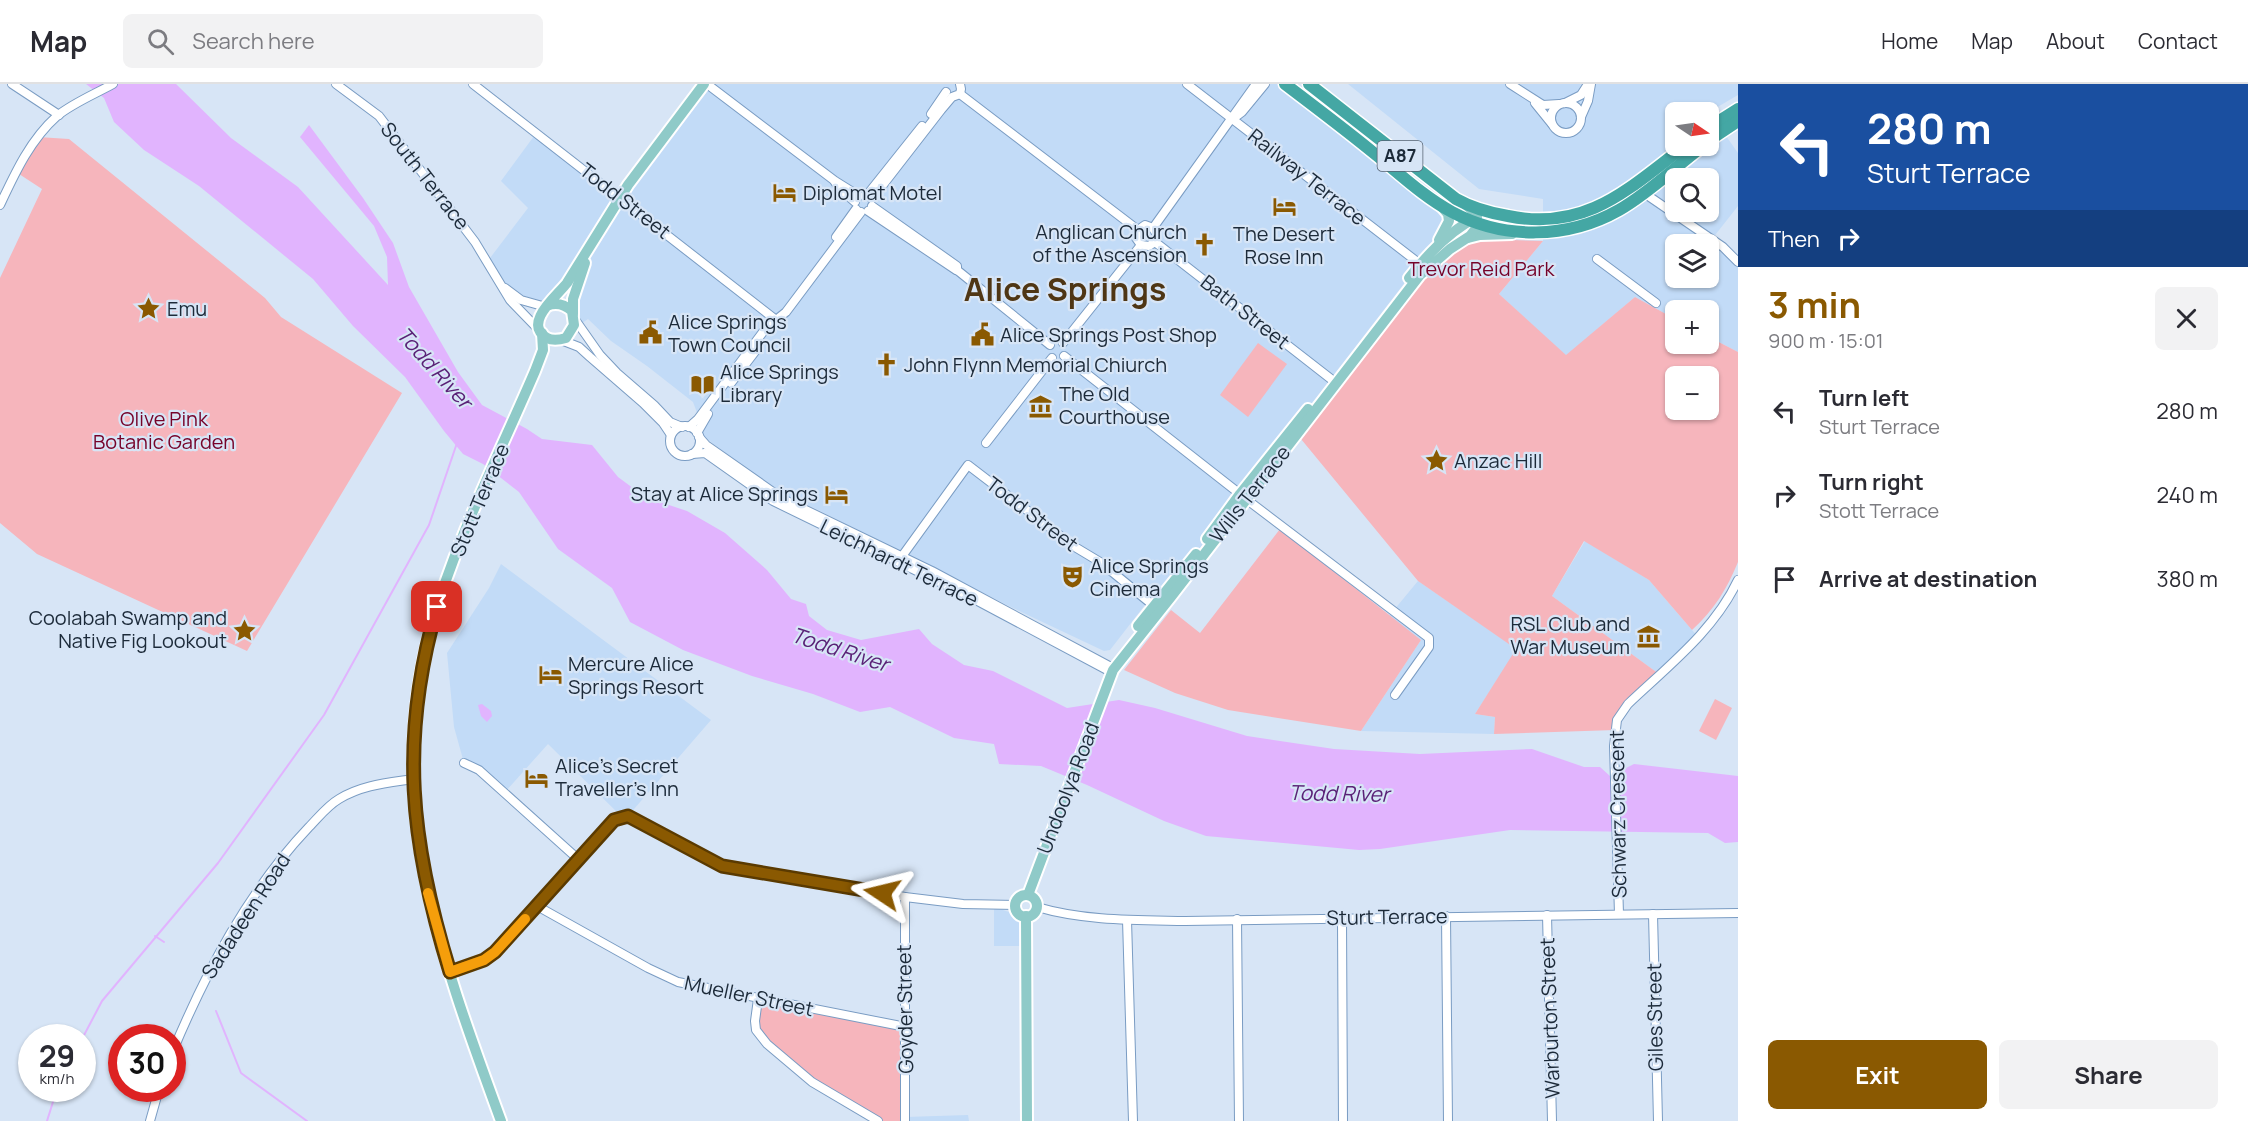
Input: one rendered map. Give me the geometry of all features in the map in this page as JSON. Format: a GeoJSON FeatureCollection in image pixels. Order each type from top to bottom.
{"type":"FeatureCollection","features":[{"type":"Feature","properties":{"kind":"highway","name":"A87"},"geometry":{"type":"LineString","coordinates":[[1285,84],[1437,203],[1475,220],[1515,231],[1536,233],[1569,229],[1594,222],[1619,210],[1674,156]]}},
{"type":"Feature","properties":{"kind":"highway","name":"A87"},"geometry":{"type":"LineString","coordinates":[[1309,84],[1445,191],[1462,202],[1498,214],[1536,220],[1574,216],[1640,188],[1687,156]]}},
{"type":"Feature","properties":{"kind":"highway"},"geometry":{"type":"LineString","coordinates":[[1719,121],[1738,109]]}},
{"type":"Feature","properties":{"kind":"highway"},"geometry":{"type":"LineString","coordinates":[[1719,134],[1738,121]]}},
{"type":"Feature","properties":{"kind":"main road"},"geometry":{"type":"LineString","coordinates":[[598,232],[573,299],[573,330],[560,340],[550,339],[541,332],[539,315],[567,283],[598,232],[621,198],[628,185],[709,85]]}},
{"type":"Feature","properties":{"kind":"main road"},"geometry":{"type":"LineString","coordinates":[[1462,202],[1473,211],[1475,220],[1498,214]]}},
{"type":"Feature","properties":{"kind":"main road"},"geometry":{"type":"LineString","coordinates":[[1424,266],[1448,226],[1448,214],[1437,203]]}},
{"type":"Feature","properties":{"kind":"main road","name":"Wills Terrace"},"geometry":{"type":"LineString","coordinates":[[1424,266],[1473,233],[1475,220]]}},
{"type":"Feature","properties":{"kind":"main road","name":"Wills Terrace"},"geometry":{"type":"LineString","coordinates":[[1111,672],[1117,654],[1157,608],[1197,552],[1243,497],[1424,266],[1460,227],[1475,220]]}},
{"type":"Feature","properties":{"kind":"main road"},"geometry":{"type":"LineString","coordinates":[[1464,240],[1480,236],[1536,233]]}},
{"type":"Feature","properties":{"kind":"main road"},"geometry":{"type":"LineString","coordinates":[[546,307],[557,303],[562,304],[568,307],[574,317]]}},
{"type":"Feature","properties":{"kind":"main road","name":"Stott Terrace"},"geometry":{"type":"LineString","coordinates":[[501,1121],[450,972],[430,904],[414,809],[416,713],[431,630],[453,562],[536,371],[543,350],[541,332]]}},
{"type":"Feature","properties":{"kind":"main road","name":"Stott Terrace"},"geometry":{"type":"LineString","coordinates":[[536,371],[560,340]]}},
{"type":"Feature","properties":{"kind":"main road","name":"Undoolya Road"},"geometry":{"type":"LineString","coordinates":[[1028,895],[1111,672]]}},
{"type":"Feature","properties":{"kind":"main road"},"geometry":{"type":"LineString","coordinates":[[1028,895],[1036,901],[1037,907],[1034,913],[1026,916],[1017,911],[1016,905],[1021,896],[1028,895]]}},
{"type":"Feature","properties":{"kind":"main road"},"geometry":{"type":"LineString","coordinates":[[1026,916],[1027,1121]]}},
{"type":"Feature","properties":{"kind":"street"},"geometry":{"type":"LineString","coordinates":[[12,84],[59,115]]}},
{"type":"Feature","properties":{"kind":"street"},"geometry":{"type":"LineString","coordinates":[[0,205],[24,157],[38,137],[59,115],[114,84]]}},
{"type":"Feature","properties":{"kind":"street","name":"South Terrace"},"geometry":{"type":"LineString","coordinates":[[336,84],[379,116],[476,242],[516,306],[541,332]]}},
{"type":"Feature","properties":{"kind":"street","name":"Todd Street"},"geometry":{"type":"LineString","coordinates":[[473,84],[776,320]]}},
{"type":"Feature","properties":{"kind":"street"},"geometry":{"type":"LineString","coordinates":[[950,89],[962,89],[960,84]]}},
{"type":"Feature","properties":{"kind":"street","name":"Railway Terrace"},"geometry":{"type":"LineString","coordinates":[[1187,84],[1424,266]]}},
{"type":"Feature","properties":{"kind":"street"},"geometry":{"type":"LineString","coordinates":[[1153,228],[1256,84]]}},
{"type":"Feature","properties":{"kind":"street"},"geometry":{"type":"LineString","coordinates":[[1232,119],[1242,112],[1265,84]]}},
{"type":"Feature","properties":{"kind":"street"},"geometry":{"type":"LineString","coordinates":[[1510,84],[1543,105],[1562,103],[1578,97],[1590,84]]}},
{"type":"Feature","properties":{"kind":"street"},"geometry":{"type":"LineString","coordinates":[[1530,97],[1553,126],[1563,132],[1570,132],[1576,128],[1581,119],[1588,101],[1590,84]]}},
{"type":"Feature","properties":{"kind":"street"},"geometry":{"type":"LineString","coordinates":[[709,85],[864,204],[957,266],[957,270],[1050,345]]}},
{"type":"Feature","properties":{"kind":"street"},"geometry":{"type":"LineString","coordinates":[[776,320],[766,328],[698,419],[675,430],[671,435],[670,444],[674,451],[681,456],[692,454],[698,448],[700,424],[776,320],[782,309],[950,89]]}},
{"type":"Feature","properties":{"kind":"street"},"geometry":{"type":"LineString","coordinates":[[950,89],[1138,230]]}},
{"type":"Feature","properties":{"kind":"street"},"geometry":{"type":"LineString","coordinates":[[1562,103],[1575,106],[1580,112],[1581,119]]}},
{"type":"Feature","properties":{"kind":"street"},"geometry":{"type":"LineString","coordinates":[[1553,126],[1552,112],[1562,103]]}},
{"type":"Feature","properties":{"kind":"street"},"geometry":{"type":"LineString","coordinates":[[1640,188],[1723,247],[1738,262]]}},
{"type":"Feature","properties":{"kind":"street"},"geometry":{"type":"LineString","coordinates":[[1145,225],[1153,228],[1157,235],[1155,242],[1149,246],[1141,244],[1136,238],[1138,230],[1145,225]]}},
{"type":"Feature","properties":{"kind":"street","name":"Bath Street"},"geometry":{"type":"LineString","coordinates":[[1155,242],[1333,381]]}},
{"type":"Feature","properties":{"kind":"street"},"geometry":{"type":"LineString","coordinates":[[1063,343],[1141,244]]}},
{"type":"Feature","properties":{"kind":"street"},"geometry":{"type":"LineString","coordinates":[[1597,259],[1656,303]]}},
{"type":"Feature","properties":{"kind":"street","name":"South Terrace"},"geometry":{"type":"LineString","coordinates":[[500,283],[521,300],[546,307]]}},
{"type":"Feature","properties":{"kind":"street"},"geometry":{"type":"LineString","coordinates":[[574,317],[617,374],[654,405],[670,422],[698,435]]}},
{"type":"Feature","properties":{"kind":"street"},"geometry":{"type":"LineString","coordinates":[[560,340],[579,347],[591,357],[643,403],[663,423],[671,435]]}},
{"type":"Feature","properties":{"kind":"street"},"geometry":{"type":"LineString","coordinates":[[1056,341],[1063,343],[1066,349],[1064,356],[1059,359],[1052,358],[1048,352],[1050,345],[1056,341]]}},
{"type":"Feature","properties":{"kind":"street"},"geometry":{"type":"LineString","coordinates":[[1064,356],[1243,497],[1429,638],[1429,647],[1395,695]]}},
{"type":"Feature","properties":{"kind":"street"},"geometry":{"type":"LineString","coordinates":[[986,443],[1052,358]]}},
{"type":"Feature","properties":{"kind":"street","name":"Leichhardt Terrace"},"geometry":{"type":"LineString","coordinates":[[698,435],[706,445],[783,499],[1111,672]]}},
{"type":"Feature","properties":{"kind":"street","name":"Leichhardt Terrace"},"geometry":{"type":"LineString","coordinates":[[692,454],[705,453],[773,501],[900,559]]}},
{"type":"Feature","properties":{"kind":"street","name":"Todd Street"},"geometry":{"type":"LineString","coordinates":[[900,559],[968,465],[1075,547],[1100,562],[1157,608]]}},
{"type":"Feature","properties":{"kind":"street","name":"Schwarz Crescent"},"geometry":{"type":"LineString","coordinates":[[1619,914],[1614,754],[1617,720],[1628,704],[1713,621],[1728,601],[1738,580]]}},
{"type":"Feature","properties":{"kind":"street"},"geometry":{"type":"LineString","coordinates":[[464,763],[479,770],[578,859]]}},
{"type":"Feature","properties":{"kind":"street","name":"Sadadeen Road"},"geometry":{"type":"LineString","coordinates":[[185,1024],[231,932],[292,845],[336,800],[364,787],[413,779]]}},
{"type":"Feature","properties":{"kind":"street"},"geometry":{"type":"LineString","coordinates":[[450,972],[490,956],[614,820],[628,816],[722,866],[905,897],[963,904],[1016,905]]}},
{"type":"Feature","properties":{"kind":"street","name":"Goyder Street"},"geometry":{"type":"LineString","coordinates":[[905,897],[905,1121]]}},
{"type":"Feature","properties":{"kind":"street","name":"Mueller Street"},"geometry":{"type":"LineString","coordinates":[[537,906],[648,968],[678,982],[906,1027]]}},
{"type":"Feature","properties":{"kind":"street","name":"Sturt Terrace"},"geometry":{"type":"LineString","coordinates":[[1037,907],[1075,915],[1127,920],[1738,913]]}},
{"type":"Feature","properties":{"kind":"street","name":"Giles Street"},"geometry":{"type":"LineString","coordinates":[[1653,914],[1658,1121]]}},
{"type":"Feature","properties":{"kind":"street","name":"Warburton Street"},"geometry":{"type":"LineString","coordinates":[[1547,915],[1552,1121]]}},
{"type":"Feature","properties":{"kind":"street"},"geometry":{"type":"LineString","coordinates":[[1446,916],[1448,1121]]}},
{"type":"Feature","properties":{"kind":"street"},"geometry":{"type":"LineString","coordinates":[[1237,919],[1239,1121]]}},
{"type":"Feature","properties":{"kind":"street"},"geometry":{"type":"LineString","coordinates":[[1342,919],[1343,1121]]}},
{"type":"Feature","properties":{"kind":"street"},"geometry":{"type":"LineString","coordinates":[[1127,920],[1133,1121]]}},
{"type":"Feature","properties":{"kind":"street"},"geometry":{"type":"LineString","coordinates":[[758,999],[756,1030],[767,1044],[812,1082],[878,1121]]}},
{"type":"Feature","properties":{"kind":"street"},"geometry":{"type":"LineString","coordinates":[[150,1121],[155,1102]]}},
{"type":"Feature","properties":{"kind":"shaded area"},"geometry":{"type":"Polygon","coordinates":[[[713,84],[1285,84],[1445,209],[1450,224],[1197,552],[1155,592],[1110,650],[1104,651],[777,492],[703,436],[702,426],[693,402],[611,341],[588,319],[579,325],[575,320],[580,275],[546,307],[509,291],[487,262],[528,208],[501,181],[537,132],[622,198],[633,188],[713,84]]]}},
{"type":"Feature","properties":{"kind":"shaded area"},"geometry":{"type":"Polygon","coordinates":[[[1348,84],[1738,84],[1738,95],[1719,106],[1719,102],[1665,102],[1665,156],[1719,156],[1719,126],[1738,153],[1738,206],[1716,234],[1665,234],[1665,288],[1719,288],[1719,245],[1738,262],[1738,352],[1719,342],[1719,300],[1665,300],[1665,314],[1635,297],[1566,356],[1499,294],[1543,241],[1543,199],[1479,189],[1348,84]]]}},
{"type":"Feature","properties":{"kind":"shaded area"},"geometry":{"type":"Polygon","coordinates":[[[1585,541],[1649,580],[1698,637],[1659,674],[1552,596],[1585,541]]]}},
{"type":"Feature","properties":{"kind":"shaded area","name":"Mercure Alice Springs Resort"},"geometry":{"type":"Polygon","coordinates":[[[501,564],[711,720],[628,816],[622,817],[548,744],[505,792],[464,763],[454,727],[447,653],[489,588],[501,564]]]}},
{"type":"Feature","properties":{"kind":"shaded area"},"geometry":{"type":"Polygon","coordinates":[[[1418,581],[1517,649],[1475,714],[1495,717],[1494,734],[1361,731],[1421,640],[1389,616],[1418,581]]]}},
{"type":"Feature","properties":{"kind":"shaded area"},"geometry":{"type":"Polygon","coordinates":[[[994,907],[1018,915],[1026,946],[994,946],[994,907]]]}},
{"type":"Feature","properties":{"kind":"shaded area"},"geometry":{"type":"Polygon","coordinates":[[[968,1115],[969,1121],[905,1121],[905,1117],[968,1115]]]}},
{"type":"Feature","properties":{"kind":"green space","name":"Olive Pink Botanic Garden"},"geometry":{"type":"Polygon","coordinates":[[[38,137],[69,139],[265,298],[281,317],[402,393],[247,651],[37,554],[0,523],[0,278],[42,189],[16,172],[38,137]]]}},
{"type":"Feature","properties":{"kind":"green space","name":"Trevor Reid Park"},"geometry":{"type":"Polygon","coordinates":[[[1480,239],[1543,241],[1499,294],[1566,355],[1635,297],[1665,314],[1665,354],[1719,354],[1719,342],[1738,352],[1738,562],[1713,607],[1692,630],[1649,580],[1584,541],[1552,596],[1659,674],[1628,704],[1615,730],[1494,734],[1495,717],[1475,714],[1516,649],[1418,581],[1301,439],[1428,275],[1466,244],[1480,239]]]}},
{"type":"Feature","properties":{"kind":"green space"},"geometry":{"type":"Polygon","coordinates":[[[1258,343],[1287,364],[1248,417],[1220,395],[1258,343]]]}},
{"type":"Feature","properties":{"kind":"green space"},"geometry":{"type":"Polygon","coordinates":[[[1280,529],[1421,640],[1361,731],[1228,710],[1175,693],[1124,670],[1171,610],[1200,633],[1280,529]]]}},
{"type":"Feature","properties":{"kind":"green space"},"geometry":{"type":"Polygon","coordinates":[[[1715,699],[1732,708],[1716,740],[1699,731],[1715,699]]]}},
{"type":"Feature","properties":{"kind":"green space"},"geometry":{"type":"Polygon","coordinates":[[[758,999],[906,1027],[905,1121],[878,1121],[812,1082],[767,1044],[755,1021],[758,999]]]}},
{"type":"Feature","properties":{"kind":"water","name":"Todd River"},"geometry":{"type":"Polygon","coordinates":[[[86,84],[176,84],[231,138],[298,187],[388,285],[387,257],[374,226],[300,137],[309,125],[393,243],[409,287],[458,372],[482,405],[542,439],[592,445],[618,477],[645,497],[687,511],[725,533],[767,570],[791,599],[806,604],[809,616],[827,630],[861,640],[919,629],[932,644],[964,665],[993,671],[1067,708],[1119,700],[1155,708],[1247,736],[1334,749],[1420,754],[1532,749],[1584,767],[1600,767],[1610,776],[1634,764],[1738,776],[1738,842],[1725,843],[1708,833],[1510,830],[1359,850],[1206,836],[1164,821],[1041,766],[999,764],[994,744],[954,738],[890,707],[860,712],[683,650],[630,622],[612,588],[558,549],[519,492],[483,464],[463,454],[405,377],[353,326],[313,279],[199,186],[144,150],[114,122],[104,98],[86,84]]]}},
{"type":"Feature","properties":{"kind":"water"},"geometry":{"type":"Polygon","coordinates":[[[482,704],[491,711],[492,716],[487,722],[481,716],[478,705],[482,704]]]}},
{"type":"Feature","properties":{"kind":"waterway"},"geometry":{"type":"LineString","coordinates":[[90,1024],[102,1001],[218,863],[324,715],[429,525],[457,443]]}},
{"type":"Feature","properties":{"kind":"waterway"},"geometry":{"type":"LineString","coordinates":[[155,936],[164,942]]}},
{"type":"Feature","properties":{"kind":"waterway"},"geometry":{"type":"LineString","coordinates":[[216,1011],[241,1073],[307,1121]]}},
{"type":"Feature","properties":{"kind":"waterway"},"geometry":{"type":"LineString","coordinates":[[47,1121],[53,1102]]}},
{"type":"Feature","properties":{"kind":"slow traffic"},"geometry":{"type":"LineString","coordinates":[[428,893],[450,972],[484,960],[495,952],[525,919]]}},
{"type":"Feature","properties":{"kind":"place","name":"Diplomat Motel"},"geometry":{"type":"Point","coordinates":[785,193]}},
{"type":"Feature","properties":{"kind":"place","name":"The Desert Rose Inn"},"geometry":{"type":"Point","coordinates":[1284,207]}},
{"type":"Feature","properties":{"kind":"place","name":"Anglican Church of the Ascension"},"geometry":{"type":"Point","coordinates":[1205,244]}},
{"type":"Feature","properties":{"kind":"place","name":"Emu"},"geometry":{"type":"Point","coordinates":[149,309]}},
{"type":"Feature","properties":{"kind":"place","name":"Alice Springs Town Council"},"geometry":{"type":"Point","coordinates":[650,333]}},
{"type":"Feature","properties":{"kind":"place","name":"Alice Springs Post Shop"},"geometry":{"type":"Point","coordinates":[982,335]}},
{"type":"Feature","properties":{"kind":"place","name":"John Flynn Memorial Chiurch"},"geometry":{"type":"Point","coordinates":[886,365]}},
{"type":"Feature","properties":{"kind":"place","name":"Alice Springs Library"},"geometry":{"type":"Point","coordinates":[702,384]}},
{"type":"Feature","properties":{"kind":"place","name":"The Old Courthouse"},"geometry":{"type":"Point","coordinates":[1041,406]}},
{"type":"Feature","properties":{"kind":"place","name":"Anzac Hill"},"geometry":{"type":"Point","coordinates":[1436,461]}},
{"type":"Feature","properties":{"kind":"place","name":"Stay at Alice Springs"},"geometry":{"type":"Point","coordinates":[836,494]}},
{"type":"Feature","properties":{"kind":"place","name":"Alice Springs Cinema"},"geometry":{"type":"Point","coordinates":[1072,577]}},
{"type":"Feature","properties":{"kind":"place","name":"Coolabah Swamp and Native Fig Lookout"},"geometry":{"type":"Point","coordinates":[245,630]}},
{"type":"Feature","properties":{"kind":"place","name":"RSL Club and War Museum"},"geometry":{"type":"Point","coordinates":[1648,636]}},
{"type":"Feature","properties":{"kind":"place","name":"Mercure Alice Springs Resort"},"geometry":{"type":"Point","coordinates":[550,675]}},
{"type":"Feature","properties":{"kind":"place","name":"Alice's Secret Traveller's Inn"},"geometry":{"type":"Point","coordinates":[537,778]}},
{"type":"Feature","properties":{"kind":"district","name":"Alice Springs"},"geometry":{"type":"Point","coordinates":[1065,290]}},
{"type":"Feature","properties":{"kind":"route"},"geometry":{"type":"LineString","coordinates":[[437,607],[426,650],[416,713],[414,809],[430,904],[450,972],[484,960],[495,952],[614,820],[622,817],[628,816],[722,866],[882,893]]}}]}
